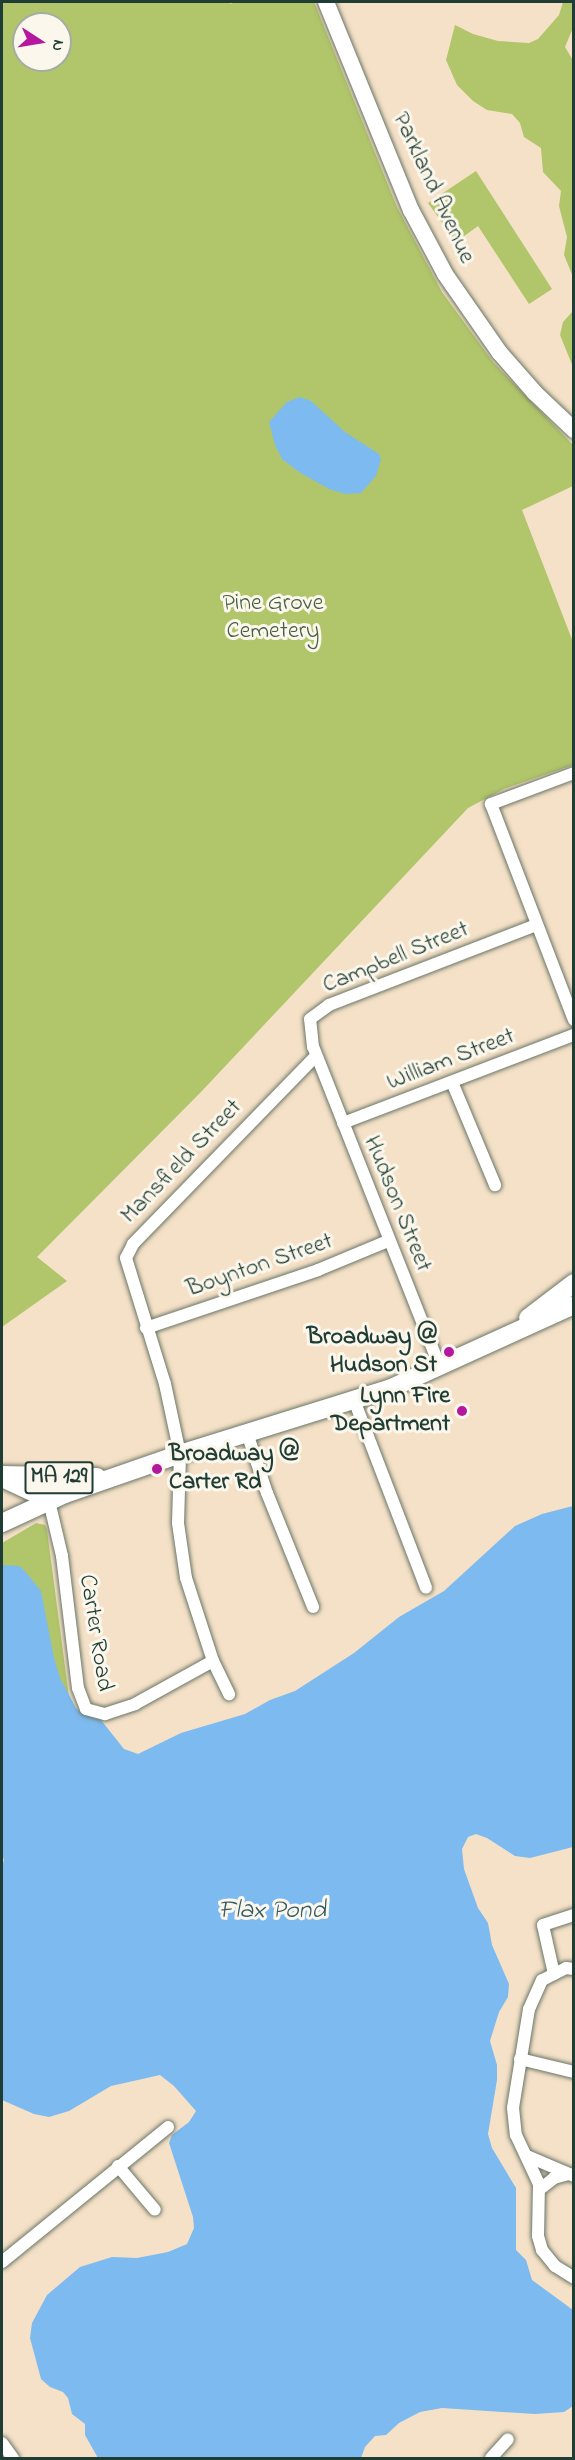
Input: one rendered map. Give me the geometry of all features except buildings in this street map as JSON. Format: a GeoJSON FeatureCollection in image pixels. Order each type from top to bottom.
{"type":"FeatureCollection","features":[{"type":"Feature","properties":{"kind":"main road","name":"Parkland Avenue"},"geometry":{"type":"LineString","coordinates":[[326,2],[407,202],[440,265],[476,321],[500,353],[573,430]]}},
{"type":"Feature","properties":{"kind":"main road","name":"MA 129"},"geometry":{"type":"LineString","coordinates":[[503,1337],[573,1283]]}},
{"type":"Feature","properties":{"kind":"main road","name":"MA 129"},"geometry":{"type":"LineString","coordinates":[[2,1477],[49,1501],[180,1454],[389,1389],[573,1305]]}},
{"type":"Feature","properties":{"kind":"main road","name":"MA 129"},"geometry":{"type":"LineString","coordinates":[[2,1477],[117,1477]]}},
{"type":"Feature","properties":{"kind":"main road"},"geometry":{"type":"LineString","coordinates":[[2,1522],[49,1501]]}},
{"type":"Feature","properties":{"kind":"street"},"geometry":{"type":"LineString","coordinates":[[573,773],[491,804],[573,1020]]}},
{"type":"Feature","properties":{"kind":"street","name":"Campbell Street"},"geometry":{"type":"LineString","coordinates":[[316,1056],[308,1025],[310,1019],[319,1011],[536,925]]}},
{"type":"Feature","properties":{"kind":"street","name":"William Street"},"geometry":{"type":"LineString","coordinates":[[343,1123],[573,1035]]}},
{"type":"Feature","properties":{"kind":"street","name":"Hudson Street"},"geometry":{"type":"LineString","coordinates":[[316,1056],[388,1241],[440,1366]]}},
{"type":"Feature","properties":{"kind":"street","name":"Mansfield Street"},"geometry":{"type":"LineString","coordinates":[[180,1454],[165,1384],[126,1263],[128,1251],[316,1056]]}},
{"type":"Feature","properties":{"kind":"street"},"geometry":{"type":"LineString","coordinates":[[452,1082],[495,1185]]}},
{"type":"Feature","properties":{"kind":"street","name":"Boynton Street"},"geometry":{"type":"LineString","coordinates":[[146,1328],[318,1269],[388,1241]]}},
{"type":"Feature","properties":{"kind":"street"},"geometry":{"type":"LineString","coordinates":[[354,1400],[426,1588]]}},
{"type":"Feature","properties":{"kind":"street"},"geometry":{"type":"LineString","coordinates":[[247,1433],[267,1493],[313,1607]]}},
{"type":"Feature","properties":{"kind":"street"},"geometry":{"type":"LineString","coordinates":[[180,1454],[178,1523],[186,1578],[213,1660],[229,1694]]}},
{"type":"Feature","properties":{"kind":"street","name":"Carter Road"},"geometry":{"type":"LineString","coordinates":[[49,1501],[62,1556],[78,1688],[86,1709],[105,1714],[135,1704],[213,1660]]}},
{"type":"Feature","properties":{"kind":"street"},"geometry":{"type":"LineString","coordinates":[[554,1974],[543,1925],[573,1915]]}},
{"type":"Feature","properties":{"kind":"street"},"geometry":{"type":"LineString","coordinates":[[573,1969],[566,1968],[542,1980],[529,2009],[520,2059],[514,2124],[540,2189],[538,2236],[542,2250],[555,2266],[573,2278]]}},
{"type":"Feature","properties":{"kind":"street"},"geometry":{"type":"LineString","coordinates":[[520,2059],[573,2072]]}},
{"type":"Feature","properties":{"kind":"street"},"geometry":{"type":"LineString","coordinates":[[2,2262],[168,2127]]}},
{"type":"Feature","properties":{"kind":"street"},"geometry":{"type":"LineString","coordinates":[[527,2156],[571,2175]]}},
{"type":"Feature","properties":{"kind":"street"},"geometry":{"type":"LineString","coordinates":[[118,2166],[155,2210]]}},
{"type":"Feature","properties":{"kind":"street"},"geometry":{"type":"LineString","coordinates":[[540,2189],[554,2178],[571,2175]]}},
{"type":"Feature","properties":{"kind":"street"},"geometry":{"type":"LineString","coordinates":[[491,2458],[508,2439]]}},
{"type":"Feature","properties":{"kind":"street"},"geometry":{"type":"LineString","coordinates":[[2,2443],[13,2458]]}},
{"type":"Feature","properties":{"kind":"green space","name":"Pine Grove Cemetery"},"geometry":{"type":"Polygon","coordinates":[[[2,2],[229,2],[230,4],[235,2],[314,2],[397,207],[442,292],[493,362],[574,446],[573,486],[522,510],[573,642],[573,765],[504,789],[468,808],[200,1093],[37,1257],[67,1281],[2,1327],[2,2]]]}},
{"type":"Feature","properties":{"kind":"green space"},"geometry":{"type":"Polygon","coordinates":[[[563,2],[574,2],[573,28],[565,47],[574,62],[573,277],[564,255],[567,237],[559,206],[561,191],[543,172],[541,148],[524,137],[520,123],[512,114],[487,110],[473,101],[457,85],[446,60],[455,25],[473,34],[498,41],[529,43],[538,39],[559,15],[563,2]]]}},
{"type":"Feature","properties":{"kind":"green space"},"geometry":{"type":"Polygon","coordinates":[[[476,171],[552,289],[529,304],[478,226],[456,242],[428,203],[476,171]]]}},
{"type":"Feature","properties":{"kind":"green space"},"geometry":{"type":"Polygon","coordinates":[[[573,311],[573,367],[560,335],[563,322],[573,311]]]}},
{"type":"Feature","properties":{"kind":"green space"},"geometry":{"type":"Polygon","coordinates":[[[36,1523],[45,1525],[47,1530],[69,1697],[2,1572],[2,1543],[36,1523]]]}},
{"type":"Feature","properties":{"kind":"water"},"geometry":{"type":"Polygon","coordinates":[[[300,397],[311,401],[345,432],[379,454],[381,459],[376,476],[361,493],[345,494],[329,489],[299,472],[282,459],[275,445],[269,422],[287,402],[300,397]]]}},
{"type":"Feature","properties":{"kind":"water","name":"Flax Pond"},"geometry":{"type":"Polygon","coordinates":[[[573,1506],[573,1847],[530,1858],[515,1856],[487,1838],[476,1834],[468,1837],[462,1849],[464,1869],[478,1908],[488,1923],[492,1945],[509,1984],[508,1997],[499,2012],[490,2041],[497,2065],[497,2080],[488,2134],[492,2148],[516,2188],[516,2250],[526,2260],[532,2280],[573,2310],[573,2406],[564,2412],[535,2414],[442,2408],[420,2412],[399,2423],[386,2435],[375,2436],[365,2447],[361,2458],[98,2458],[85,2435],[85,2424],[72,2414],[68,2398],[63,2392],[50,2387],[41,2379],[30,2338],[32,2323],[47,2295],[80,2267],[112,2257],[137,2258],[168,2252],[187,2244],[194,2228],[193,2217],[169,2143],[172,2135],[189,2122],[196,2111],[174,2086],[160,2075],[111,2086],[69,2111],[49,2117],[34,2114],[2,2100],[2,1866],[4,1860],[2,1855],[2,1565],[19,1566],[41,1591],[54,1658],[60,1678],[76,1708],[84,1715],[101,1720],[124,1749],[138,1754],[181,1733],[245,1714],[270,1700],[295,1691],[354,1653],[399,1617],[444,1591],[515,1526],[542,1514],[573,1506]]]}},
{"type":"Feature","properties":{"kind":"place","name":"Broadway @ Hudson St"},"geometry":{"type":"Point","coordinates":[449,1352]}},
{"type":"Feature","properties":{"kind":"place","name":"Lynn Fire Department"},"geometry":{"type":"Point","coordinates":[462,1411]}},
{"type":"Feature","properties":{"kind":"place","name":"Broadway @ Carter Rd"},"geometry":{"type":"Point","coordinates":[157,1469]}}]}
